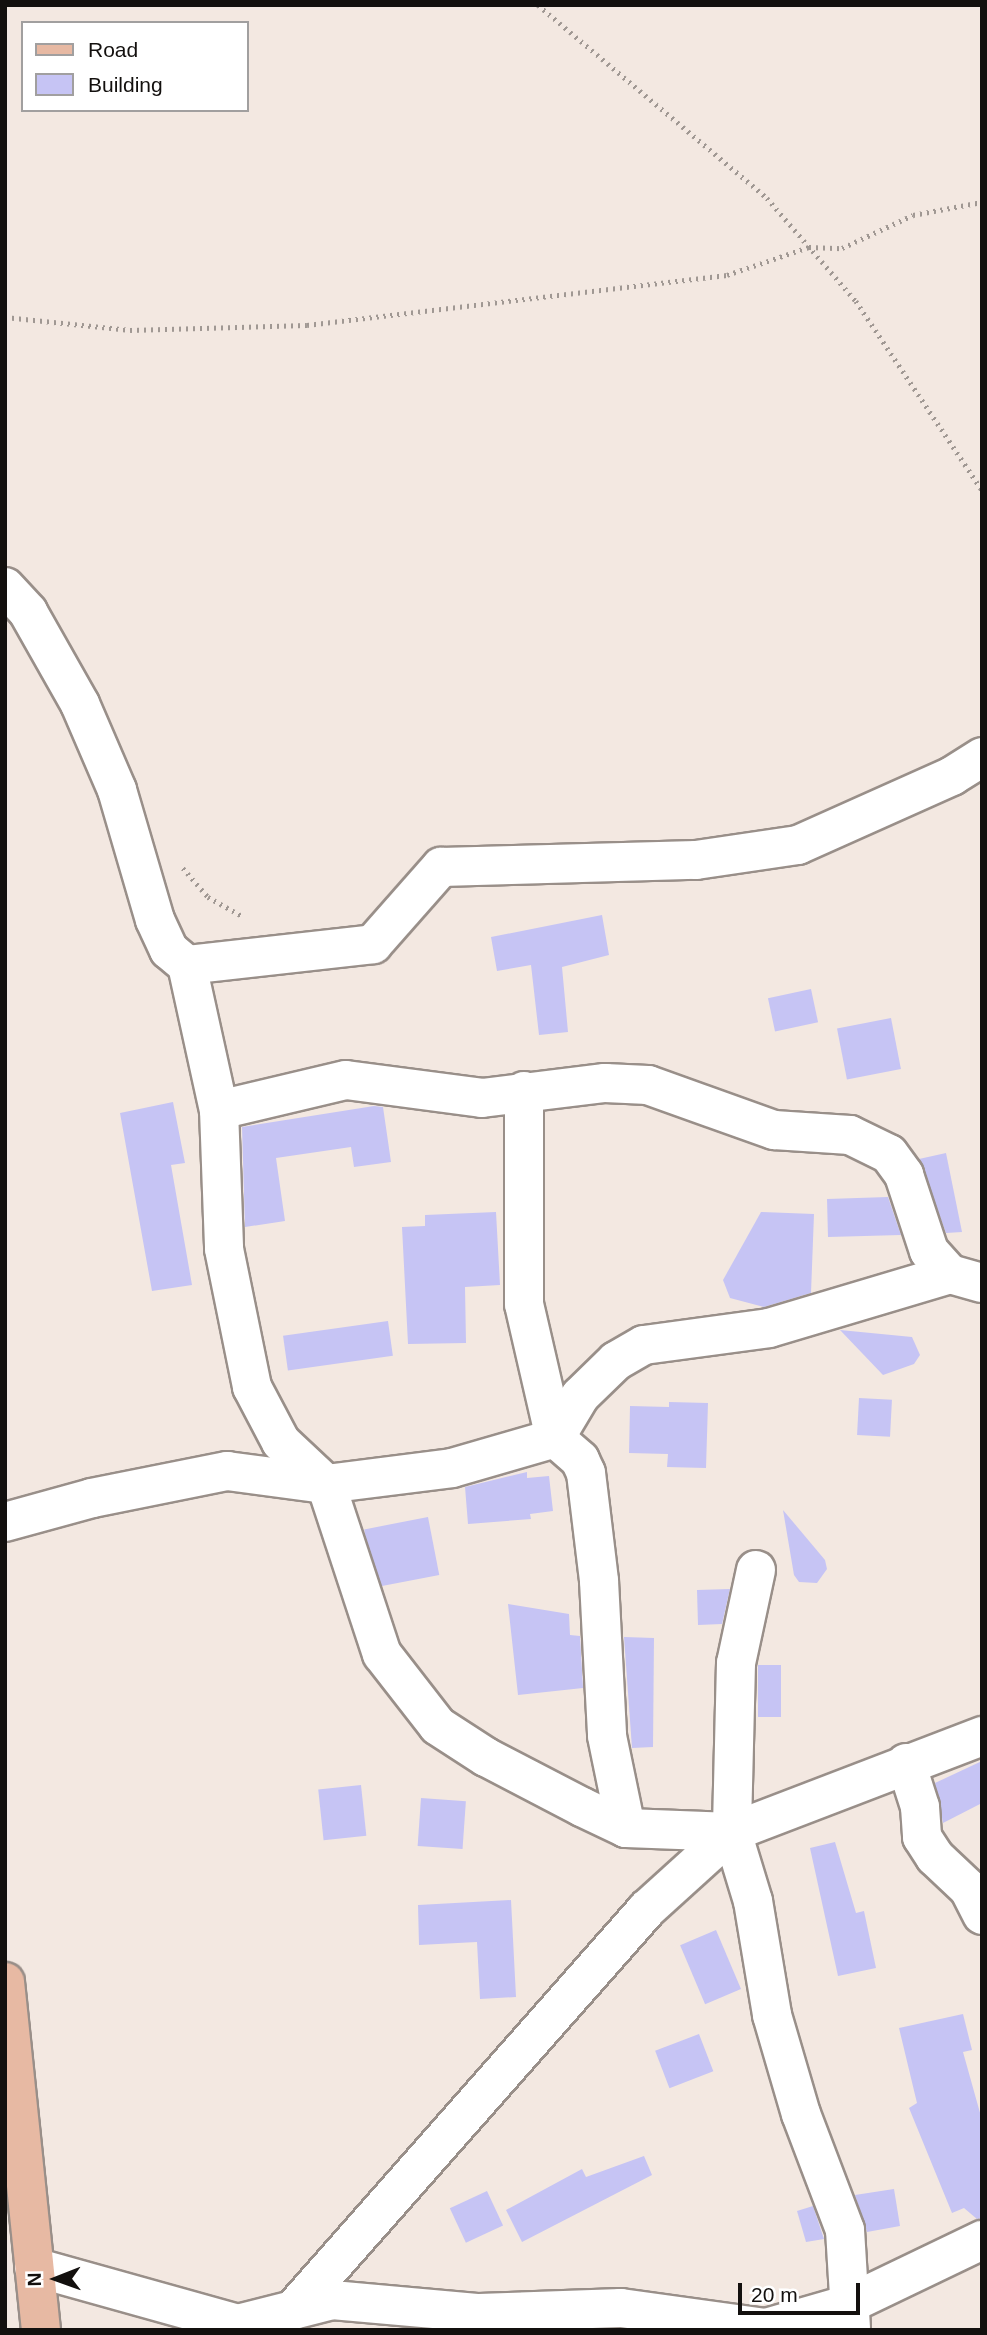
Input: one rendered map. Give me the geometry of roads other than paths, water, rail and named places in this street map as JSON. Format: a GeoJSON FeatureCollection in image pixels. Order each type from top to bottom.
{"type":"FeatureCollection","features":[{"type":"Feature","properties":{"kind":"main road"},"geometry":{"type":"LineString","coordinates":[[5,1982],[41,2330]]}},
{"type":"Feature","properties":{"kind":"street"},"geometry":{"type":"LineString","coordinates":[[5,587],[28,612],[80,704],[117,790],[155,920],[169,950],[187,965],[219,1110],[224,1249],[252,1387],[281,1441],[326,1484],[382,1654],[438,1726],[486,1758],[626,1828],[732,1832]]}},
{"type":"Feature","properties":{"kind":"street"},"geometry":{"type":"LineString","coordinates":[[187,965],[373,944],[441,867],[696,860],[798,845],[952,776],[982,757]]}},
{"type":"Feature","properties":{"kind":"street"},"geometry":{"type":"LineString","coordinates":[[219,1110],[346,1080],[482,1098],[524,1091],[648,1085],[774,1130],[850,1135],[889,1154],[899,1165],[929,1251],[966,1279]]}},
{"type":"Feature","properties":{"kind":"street"},"geometry":{"type":"LineString","coordinates":[[524,1091],[524,1304],[555,1438],[580,1460],[586,1472],[598,1581],[607,1736],[626,1828]]}},
{"type":"Feature","properties":{"kind":"street"},"geometry":{"type":"LineString","coordinates":[[5,1522],[92,1498],[227,1471],[326,1484],[453,1468],[555,1438],[580,1396],[615,1361],[643,1345],[769,1328],[966,1279]]}},
{"type":"Feature","properties":{"kind":"street"},"geometry":{"type":"LineString","coordinates":[[756,1570],[736,1663],[732,1832],[753,1901],[772,2015],[801,2114],[845,2230],[850,2317]]}},
{"type":"Feature","properties":{"kind":"street"},"geometry":{"type":"LineString","coordinates":[[293,2310],[647,1909],[732,1832],[982,1736]]}},
{"type":"Feature","properties":{"kind":"street"},"geometry":{"type":"LineString","coordinates":[[906,1763],[920,1807],[922,1837],[935,1857],[969,1889],[982,1915]]}},
{"type":"Feature","properties":{"kind":"street"},"geometry":{"type":"LineString","coordinates":[[34,2267],[238,2324],[332,2300],[479,2314],[621,2308],[766,2328],[850,2317],[982,2240]]}}]}
